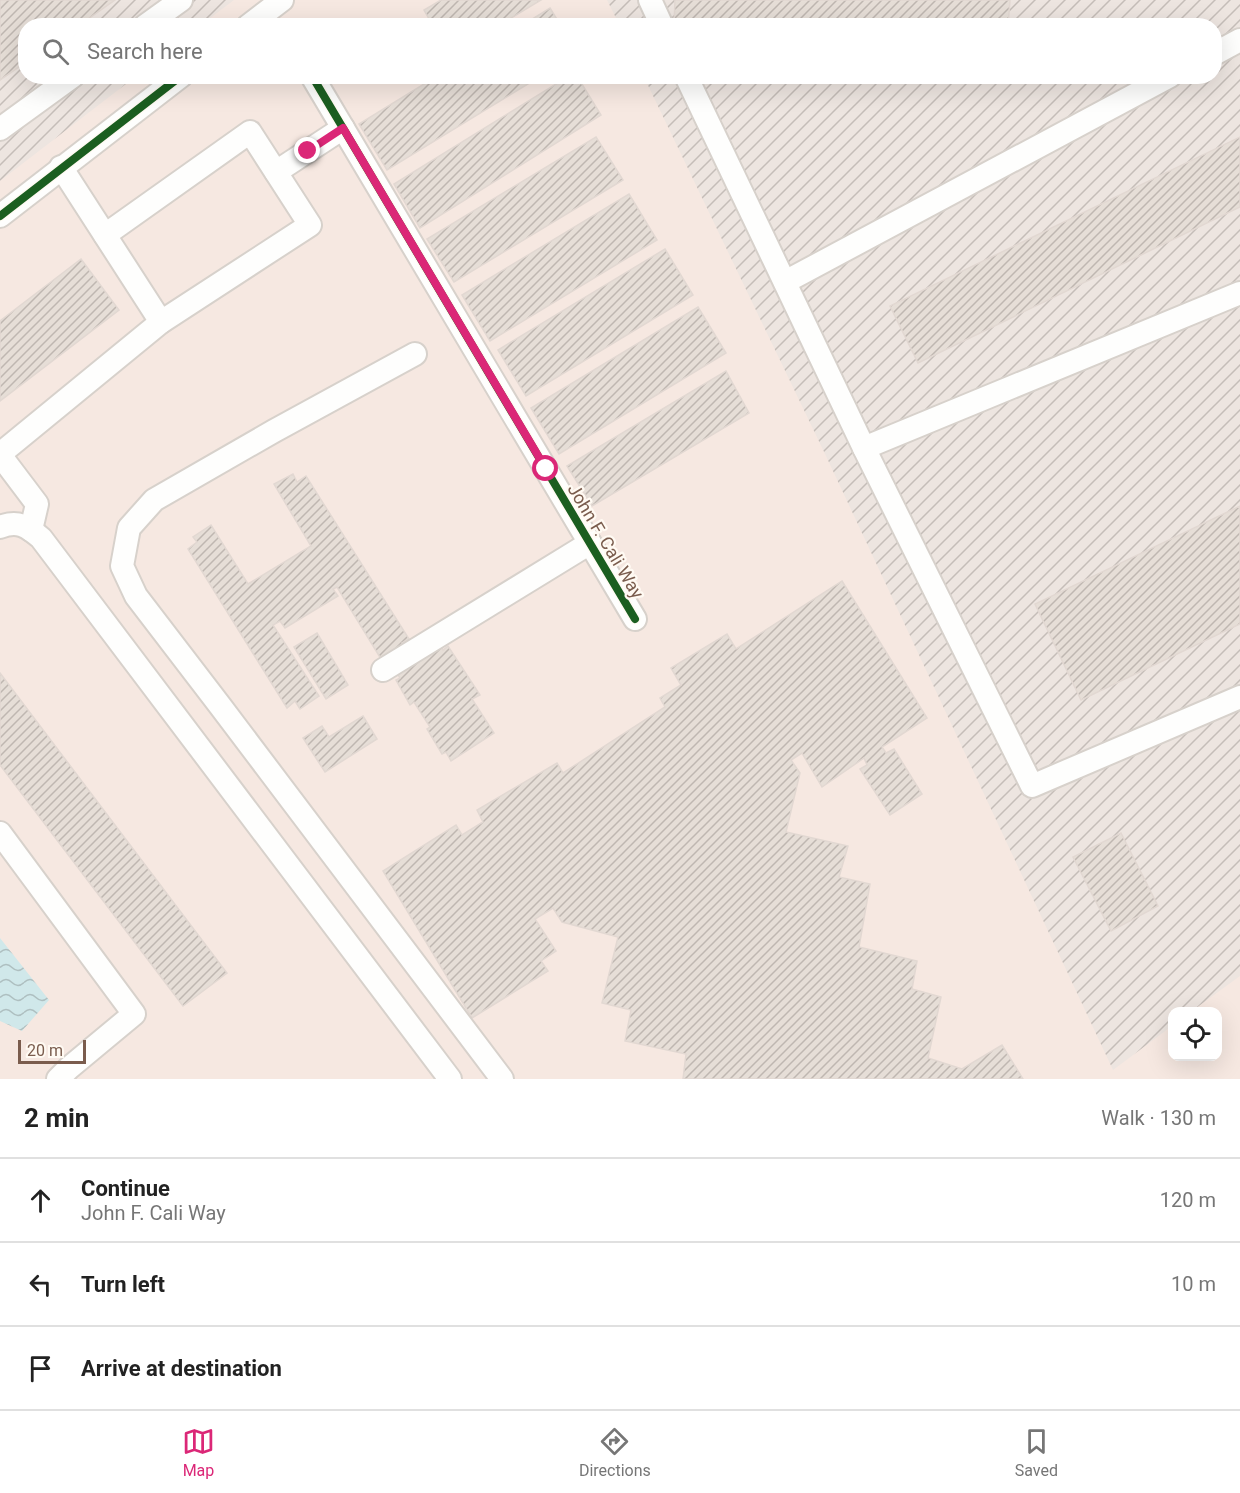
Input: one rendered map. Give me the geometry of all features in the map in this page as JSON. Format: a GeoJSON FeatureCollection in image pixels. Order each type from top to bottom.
{"type":"FeatureCollection","features":[{"type":"Feature","properties":{"kind":"street"},"geometry":{"type":"LineString","coordinates":[[156,18],[181,0]]}},
{"type":"Feature","properties":{"kind":"street"},"geometry":{"type":"LineString","coordinates":[[650,0],[658,18]]}},
{"type":"Feature","properties":{"kind":"street"},"geometry":{"type":"LineString","coordinates":[[264,18],[278,11]]}},
{"type":"Feature","properties":{"kind":"street"},"geometry":{"type":"LineString","coordinates":[[1222,50],[1240,40]]}},
{"type":"Feature","properties":{"kind":"street"},"geometry":{"type":"LineString","coordinates":[[0,129],[62,84]]}},
{"type":"Feature","properties":{"kind":"street"},"geometry":{"type":"LineString","coordinates":[[0,216],[170,84]]}},
{"type":"Feature","properties":{"kind":"street","name":"John F. Cali Way"},"geometry":{"type":"LineString","coordinates":[[317,84],[635,619]]}},
{"type":"Feature","properties":{"kind":"street"},"geometry":{"type":"LineString","coordinates":[[690,84],[864,448],[1032,786],[1240,697]]}},
{"type":"Feature","properties":{"kind":"street"},"geometry":{"type":"LineString","coordinates":[[785,282],[1155,84]]}},
{"type":"Feature","properties":{"kind":"street"},"geometry":{"type":"LineString","coordinates":[[276,172],[343,128]]}},
{"type":"Feature","properties":{"kind":"street"},"geometry":{"type":"LineString","coordinates":[[31,530],[37,504],[0,455],[161,322],[310,225],[250,132],[105,235]]}},
{"type":"Feature","properties":{"kind":"street"},"geometry":{"type":"LineString","coordinates":[[61,167],[161,322]]}},
{"type":"Feature","properties":{"kind":"street"},"geometry":{"type":"LineString","coordinates":[[864,448],[1240,293]]}},
{"type":"Feature","properties":{"kind":"street"},"geometry":{"type":"LineString","coordinates":[[415,354],[154,500],[129,528],[122,566],[136,596],[502,1079]]}},
{"type":"Feature","properties":{"kind":"street"},"geometry":{"type":"LineString","coordinates":[[0,527],[9,523],[21,524],[41,538],[443,1076]]}},
{"type":"Feature","properties":{"kind":"street"},"geometry":{"type":"LineString","coordinates":[[383,670],[590,543]]}},
{"type":"Feature","properties":{"kind":"street"},"geometry":{"type":"LineString","coordinates":[[0,833],[135,1014],[58,1079]]}},
{"type":"Feature","properties":{"kind":"shaded area"},"geometry":{"type":"Polygon","coordinates":[[[0,0],[1240,0],[1240,1079],[0,1079],[0,0]]]}},
{"type":"Feature","properties":{"kind":"shaded area"},"geometry":{"type":"Polygon","coordinates":[[[0,0],[234,0],[210,18],[18,18],[18,84],[126,84],[0,181],[0,0]]]}},
{"type":"Feature","properties":{"kind":"shaded area"},"geometry":{"type":"Polygon","coordinates":[[[607,0],[1240,0],[1240,976],[1197,1007],[1168,1007],[1168,1029],[1113,1070],[826,456],[647,84],[1222,84],[1222,18],[616,18],[607,0]]]}},
{"type":"Feature","properties":{"kind":"water"},"geometry":{"type":"Polygon","coordinates":[[[0,938],[49,1000],[22,1031],[0,1021],[0,938]]]}},
{"type":"Feature","properties":{"kind":"building"},"geometry":{"type":"Polygon","coordinates":[[[0,0],[115,0],[89,18],[18,18],[18,68],[0,80],[0,0]]]}},
{"type":"Feature","properties":{"kind":"building"},"geometry":{"type":"Polygon","coordinates":[[[441,0],[541,0],[511,18],[428,18],[424,10],[441,0]]]}},
{"type":"Feature","properties":{"kind":"building"},"geometry":{"type":"Polygon","coordinates":[[[675,0],[1010,0],[1009,18],[674,18],[675,0]]]}},
{"type":"Feature","properties":{"kind":"building"},"geometry":{"type":"Polygon","coordinates":[[[550,8],[556,18],[534,18],[550,8]]]}},
{"type":"Feature","properties":{"kind":"building"},"geometry":{"type":"Polygon","coordinates":[[[424,84],[528,84],[387,170],[359,124],[424,84]]]}},
{"type":"Feature","properties":{"kind":"building"},"geometry":{"type":"Polygon","coordinates":[[[556,84],[582,84],[601,115],[420,228],[394,184],[556,84]]]}},
{"type":"Feature","properties":{"kind":"building"},"geometry":{"type":"Polygon","coordinates":[[[596,137],[623,180],[454,282],[427,239],[596,137]]]}},
{"type":"Feature","properties":{"kind":"building"},"geometry":{"type":"Polygon","coordinates":[[[1240,137],[1240,207],[918,363],[890,306],[1240,137]]]}},
{"type":"Feature","properties":{"kind":"building"},"geometry":{"type":"Polygon","coordinates":[[[629,194],[657,240],[490,341],[462,295],[629,194]]]}},
{"type":"Feature","properties":{"kind":"building"},"geometry":{"type":"Polygon","coordinates":[[[665,249],[693,295],[526,396],[498,350],[665,249]]]}},
{"type":"Feature","properties":{"kind":"building"},"geometry":{"type":"Polygon","coordinates":[[[81,259],[119,310],[0,401],[0,321],[81,259]]]}},
{"type":"Feature","properties":{"kind":"building"},"geometry":{"type":"Polygon","coordinates":[[[698,307],[726,353],[559,454],[531,408],[698,307]]]}},
{"type":"Feature","properties":{"kind":"building"},"geometry":{"type":"Polygon","coordinates":[[[726,371],[749,413],[592,506],[567,466],[726,371]]]}},
{"type":"Feature","properties":{"kind":"building"},"geometry":{"type":"Polygon","coordinates":[[[293,474],[297,482],[306,476],[409,639],[402,643],[404,646],[381,659],[337,587],[333,589],[338,596],[285,628],[280,621],[273,625],[319,696],[300,709],[295,701],[287,708],[188,549],[197,542],[193,537],[211,525],[248,584],[311,546],[274,484],[293,474]]]}},
{"type":"Feature","properties":{"kind":"building"},"geometry":{"type":"Polygon","coordinates":[[[1240,506],[1240,624],[1081,700],[1035,604],[1240,506]]]}},
{"type":"Feature","properties":{"kind":"building"},"geometry":{"type":"Polygon","coordinates":[[[842,581],[927,718],[882,747],[886,753],[894,749],[922,794],[890,815],[860,769],[867,765],[864,758],[822,787],[802,753],[791,760],[800,773],[786,832],[848,846],[839,877],[870,884],[859,947],[917,961],[912,989],[941,997],[928,1058],[962,1069],[1002,1045],[1023,1079],[683,1079],[686,1054],[625,1041],[631,1010],[602,1003],[618,937],[562,922],[553,908],[535,919],[556,951],[541,961],[548,971],[472,1018],[383,871],[456,825],[462,835],[483,822],[477,810],[557,763],[563,773],[665,707],[660,698],[681,685],[671,668],[727,634],[736,649],[842,581]]]}},
{"type":"Feature","properties":{"kind":"building"},"geometry":{"type":"Polygon","coordinates":[[[317,633],[348,685],[326,699],[294,647],[317,633]]]}},
{"type":"Feature","properties":{"kind":"building"},"geometry":{"type":"Polygon","coordinates":[[[441,646],[443,650],[448,646],[480,695],[472,699],[494,733],[451,761],[446,752],[442,754],[427,729],[430,727],[414,702],[410,705],[396,680],[400,678],[397,673],[441,646]]]}},
{"type":"Feature","properties":{"kind":"building"},"geometry":{"type":"Polygon","coordinates":[[[0,673],[227,973],[183,1006],[0,765],[0,673]]]}},
{"type":"Feature","properties":{"kind":"building"},"geometry":{"type":"Polygon","coordinates":[[[363,716],[377,739],[325,772],[303,738],[322,726],[329,737],[363,716]]]}},
{"type":"Feature","properties":{"kind":"building"},"geometry":{"type":"Polygon","coordinates":[[[1121,833],[1158,906],[1111,931],[1073,857],[1121,833]]]}},
{"type":"Feature","properties":{"kind":"cycle path"},"geometry":{"type":"LineString","coordinates":[[0,216],[171,84]]}},
{"type":"Feature","properties":{"kind":"cycle path"},"geometry":{"type":"LineString","coordinates":[[317,84],[635,619]]}},
{"type":"Feature","properties":{"kind":"route"},"geometry":{"type":"LineString","coordinates":[[308,151],[343,128],[546,469]]}}]}
